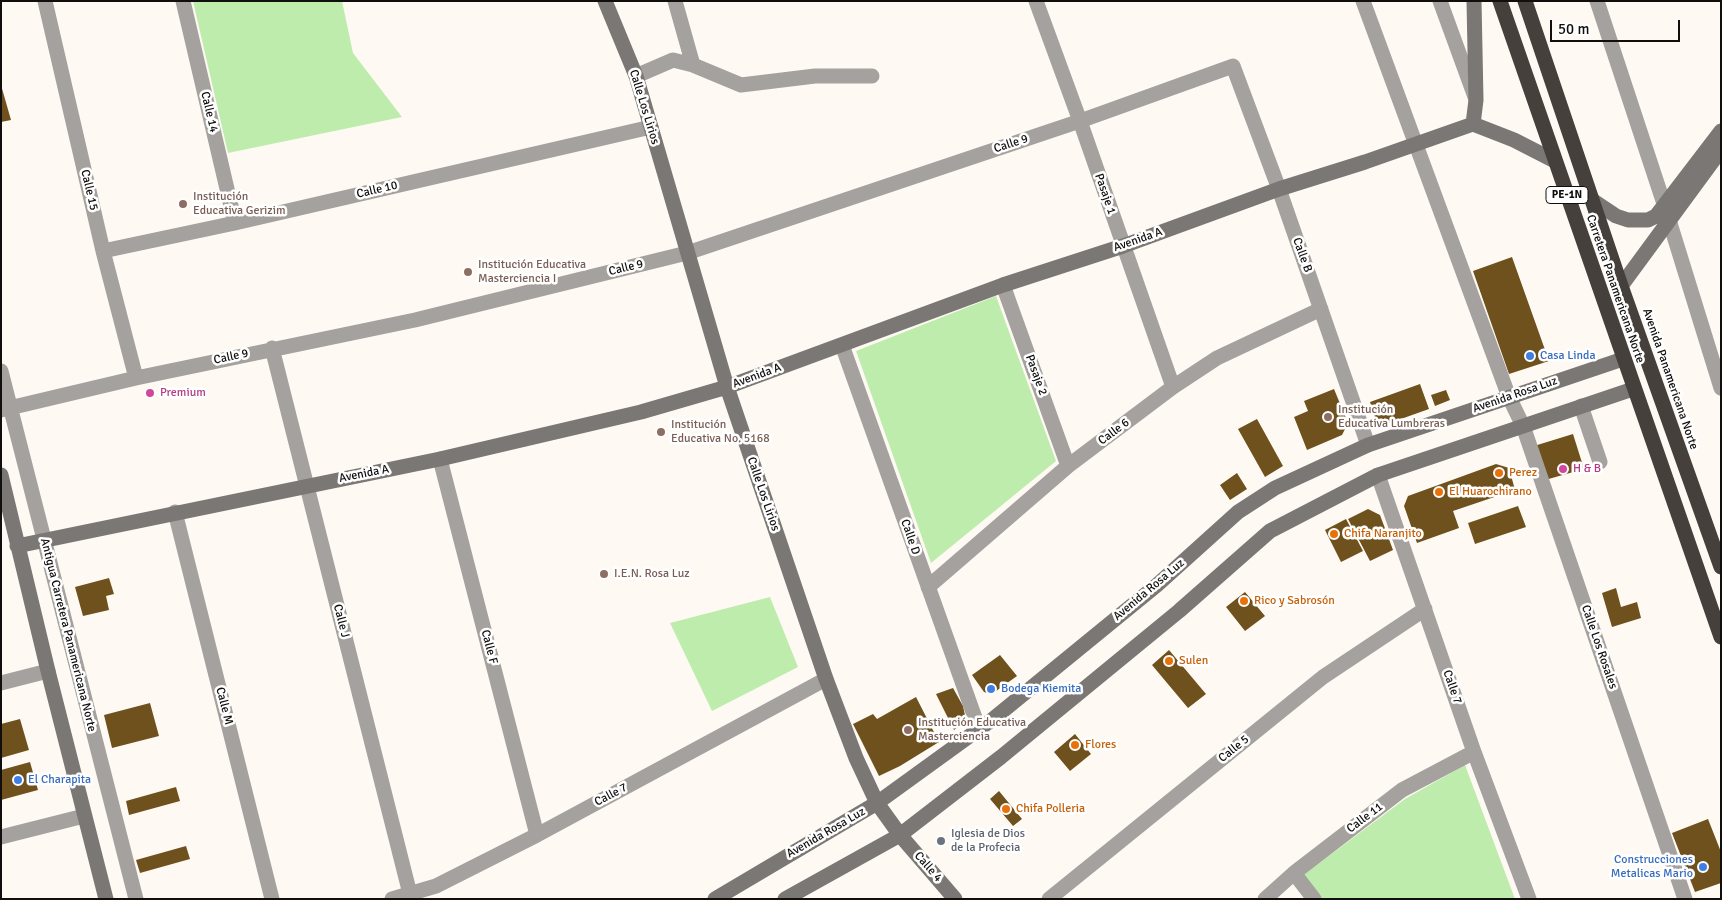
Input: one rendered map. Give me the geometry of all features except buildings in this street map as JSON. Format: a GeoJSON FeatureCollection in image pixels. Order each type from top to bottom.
{"type":"FeatureCollection","features":[{"type":"Feature","properties":{"kind":"highway","name":"Carretera Panamericana Norte"},"geometry":{"type":"LineString","coordinates":[[1500,1],[1633,389]]}},
{"type":"Feature","properties":{"kind":"highway","name":"Carretera Panamericana Norte"},"geometry":{"type":"LineString","coordinates":[[1525,1],[1592,200]]}},
{"type":"Feature","properties":{"kind":"highway","name":"Avenida Panamericana Norte"},"geometry":{"type":"LineString","coordinates":[[1592,200],[1721,567]]}},
{"type":"Feature","properties":{"kind":"highway","name":"PE-1N"},"geometry":{"type":"LineString","coordinates":[[1633,389],[1721,637]]}},
{"type":"Feature","properties":{"kind":"street","name":"Calle 15"},"geometry":{"type":"LineString","coordinates":[[45,1],[103,251],[136,378]]}},
{"type":"Feature","properties":{"kind":"street","name":"Calle 14"},"geometry":{"type":"LineString","coordinates":[[183,1],[235,223]]}},
{"type":"Feature","properties":{"kind":"street","name":"Calle Los Lirios"},"geometry":{"type":"LineString","coordinates":[[605,1],[636,76],[727,387],[826,679],[856,758],[878,804],[900,834]]}},
{"type":"Feature","properties":{"kind":"street"},"geometry":{"type":"LineString","coordinates":[[675,1],[693,65]]}},
{"type":"Feature","properties":{"kind":"street","name":"Pasaje 1"},"geometry":{"type":"LineString","coordinates":[[1036,1],[1173,387]]}},
{"type":"Feature","properties":{"kind":"street","name":"Calle Los Rosales"},"geometry":{"type":"LineString","coordinates":[[1363,1],[1509,397],[1522,426],[1685,899]]}},
{"type":"Feature","properties":{"kind":"street"},"geometry":{"type":"LineString","coordinates":[[1440,1],[1476,100]]}},
{"type":"Feature","properties":{"kind":"street"},"geometry":{"type":"LineString","coordinates":[[1474,1],[1476,100],[1473,124],[1514,140],[1556,161]]}},
{"type":"Feature","properties":{"kind":"street"},"geometry":{"type":"LineString","coordinates":[[1597,1],[1667,214],[1721,388]]}},
{"type":"Feature","properties":{"kind":"street"},"geometry":{"type":"LineString","coordinates":[[636,76],[673,60],[693,65],[741,84],[815,76],[872,76]]}},
{"type":"Feature","properties":{"kind":"street","name":"Calle 9"},"geometry":{"type":"LineString","coordinates":[[6,408],[272,348],[415,320],[688,252],[1080,121],[1233,66]]}},
{"type":"Feature","properties":{"kind":"street","name":"Calle B"},"geometry":{"type":"LineString","coordinates":[[1233,66],[1279,189],[1368,445]]}},
{"type":"Feature","properties":{"kind":"street","name":"Avenida A"},"geometry":{"type":"LineString","coordinates":[[17,546],[306,485],[440,459],[641,412],[727,387],[1003,285],[1123,246],[1279,189],[1473,124]]}},
{"type":"Feature","properties":{"kind":"street","name":"Calle 10"},"geometry":{"type":"LineString","coordinates":[[103,251],[235,223],[651,127]]}},
{"type":"Feature","properties":{"kind":"street"},"geometry":{"type":"LineString","coordinates":[[1621,286],[1721,131]]}},
{"type":"Feature","properties":{"kind":"street"},"geometry":{"type":"LineString","coordinates":[[1592,200],[1616,216],[1628,220],[1648,220],[1667,214],[1721,150]]}},
{"type":"Feature","properties":{"kind":"street","name":"Pasaje 2"},"geometry":{"type":"LineString","coordinates":[[1003,285],[1068,466]]}},
{"type":"Feature","properties":{"kind":"street","name":"Calle 6"},"geometry":{"type":"LineString","coordinates":[[928,587],[1068,466],[1173,387],[1217,358],[1321,309]]}},
{"type":"Feature","properties":{"kind":"street","name":"Calle D"},"geometry":{"type":"LineString","coordinates":[[842,345],[979,729]]}},
{"type":"Feature","properties":{"kind":"street","name":"Calle J"},"geometry":{"type":"LineString","coordinates":[[272,348],[410,894]]}},
{"type":"Feature","properties":{"kind":"street","name":"Avenida Rosa Luz"},"geometry":{"type":"LineString","coordinates":[[714,899],[878,804],[979,729],[1158,585],[1238,512],[1275,488],[1368,445],[1623,359]]}},
{"type":"Feature","properties":{"kind":"street","name":"Antigua Carretera Panamericana Norte"},"geometry":{"type":"LineString","coordinates":[[1,371],[6,408],[44,540],[136,899]]}},
{"type":"Feature","properties":{"kind":"street"},"geometry":{"type":"LineString","coordinates":[[785,899],[900,834],[1001,757],[1179,611],[1270,531],[1378,475],[1633,389]]}},
{"type":"Feature","properties":{"kind":"street"},"geometry":{"type":"LineString","coordinates":[[1581,406],[1600,462]]}},
{"type":"Feature","properties":{"kind":"street","name":"Calle F"},"geometry":{"type":"LineString","coordinates":[[440,459],[537,835]]}},
{"type":"Feature","properties":{"kind":"street"},"geometry":{"type":"LineString","coordinates":[[1,475],[6,514],[17,546],[106,899]]}},
{"type":"Feature","properties":{"kind":"street","name":"Calle 7"},"geometry":{"type":"LineString","coordinates":[[1378,475],[1474,752],[1529,899]]}},
{"type":"Feature","properties":{"kind":"street","name":"Calle M"},"geometry":{"type":"LineString","coordinates":[[175,512],[272,899]]}},
{"type":"Feature","properties":{"kind":"street","name":"Calle 5"},"geometry":{"type":"LineString","coordinates":[[1049,899],[1323,677],[1425,609]]}},
{"type":"Feature","properties":{"kind":"street"},"geometry":{"type":"LineString","coordinates":[[1,683],[48,671]]}},
{"type":"Feature","properties":{"kind":"street","name":"Calle 7"},"geometry":{"type":"LineString","coordinates":[[392,899],[410,894],[438,892],[537,835],[826,679]]}},
{"type":"Feature","properties":{"kind":"street","name":"Calle 11"},"geometry":{"type":"LineString","coordinates":[[1265,899],[1294,873],[1402,790],[1474,752]]}},
{"type":"Feature","properties":{"kind":"street"},"geometry":{"type":"LineString","coordinates":[[1,837],[84,816]]}},
{"type":"Feature","properties":{"kind":"street","name":"Calle 4"},"geometry":{"type":"LineString","coordinates":[[900,834],[955,899]]}},
{"type":"Feature","properties":{"kind":"street"},"geometry":{"type":"LineString","coordinates":[[1294,873],[1314,899]]}},
{"type":"Feature","properties":{"kind":"green space"},"geometry":{"type":"Polygon","coordinates":[[[193,1],[342,1],[353,53],[402,117],[228,153],[193,1]]]}},
{"type":"Feature","properties":{"kind":"green space"},"geometry":{"type":"Polygon","coordinates":[[[996,296],[1056,461],[931,563],[856,351],[996,296]]]}},
{"type":"Feature","properties":{"kind":"green space"},"geometry":{"type":"Polygon","coordinates":[[[770,597],[798,667],[712,711],[670,623],[770,597]]]}},
{"type":"Feature","properties":{"kind":"green space"},"geometry":{"type":"Polygon","coordinates":[[[1465,765],[1515,899],[1320,899],[1302,876],[1405,799],[1465,765]]]}},
{"type":"Feature","properties":{"kind":"place","name":"Institución Educativa Gerizim"},"geometry":{"type":"Point","coordinates":[183,204]}},
{"type":"Feature","properties":{"kind":"place","name":"Institución Educativa Masterciencia I"},"geometry":{"type":"Point","coordinates":[468,272]}},
{"type":"Feature","properties":{"kind":"place","name":"Casa Linda"},"geometry":{"type":"Point","coordinates":[1530,356]}},
{"type":"Feature","properties":{"kind":"place","name":"Premium"},"geometry":{"type":"Point","coordinates":[150,393]}},
{"type":"Feature","properties":{"kind":"place","name":"Institución Educativa Lumbreras"},"geometry":{"type":"Point","coordinates":[1328,417]}},
{"type":"Feature","properties":{"kind":"place","name":"Institución Educativa No. 5168"},"geometry":{"type":"Point","coordinates":[661,432]}},
{"type":"Feature","properties":{"kind":"place","name":"H & B"},"geometry":{"type":"Point","coordinates":[1563,469]}},
{"type":"Feature","properties":{"kind":"place","name":"Perez"},"geometry":{"type":"Point","coordinates":[1499,473]}},
{"type":"Feature","properties":{"kind":"place","name":"El Huarochirano"},"geometry":{"type":"Point","coordinates":[1439,492]}},
{"type":"Feature","properties":{"kind":"place","name":"Chifa Naranjito"},"geometry":{"type":"Point","coordinates":[1334,534]}},
{"type":"Feature","properties":{"kind":"place","name":"I.E.N. Rosa Luz"},"geometry":{"type":"Point","coordinates":[604,574]}},
{"type":"Feature","properties":{"kind":"place","name":"Rico y Sabrosón"},"geometry":{"type":"Point","coordinates":[1244,601]}},
{"type":"Feature","properties":{"kind":"place","name":"Sulen"},"geometry":{"type":"Point","coordinates":[1169,661]}},
{"type":"Feature","properties":{"kind":"place","name":"Bodega Kiemita"},"geometry":{"type":"Point","coordinates":[991,689]}},
{"type":"Feature","properties":{"kind":"place","name":"Institución Educativa Masterciencia"},"geometry":{"type":"Point","coordinates":[908,730]}},
{"type":"Feature","properties":{"kind":"place","name":"Flores"},"geometry":{"type":"Point","coordinates":[1075,745]}},
{"type":"Feature","properties":{"kind":"place","name":"El Charapita"},"geometry":{"type":"Point","coordinates":[18,780]}},
{"type":"Feature","properties":{"kind":"place","name":"Chifa Polleria"},"geometry":{"type":"Point","coordinates":[1006,809]}},
{"type":"Feature","properties":{"kind":"place","name":"Iglesia de Dios de la Profecia"},"geometry":{"type":"Point","coordinates":[941,841]}},
{"type":"Feature","properties":{"kind":"place","name":"Construcciones Metalicas Mario"},"geometry":{"type":"Point","coordinates":[1703,867]}}]}
